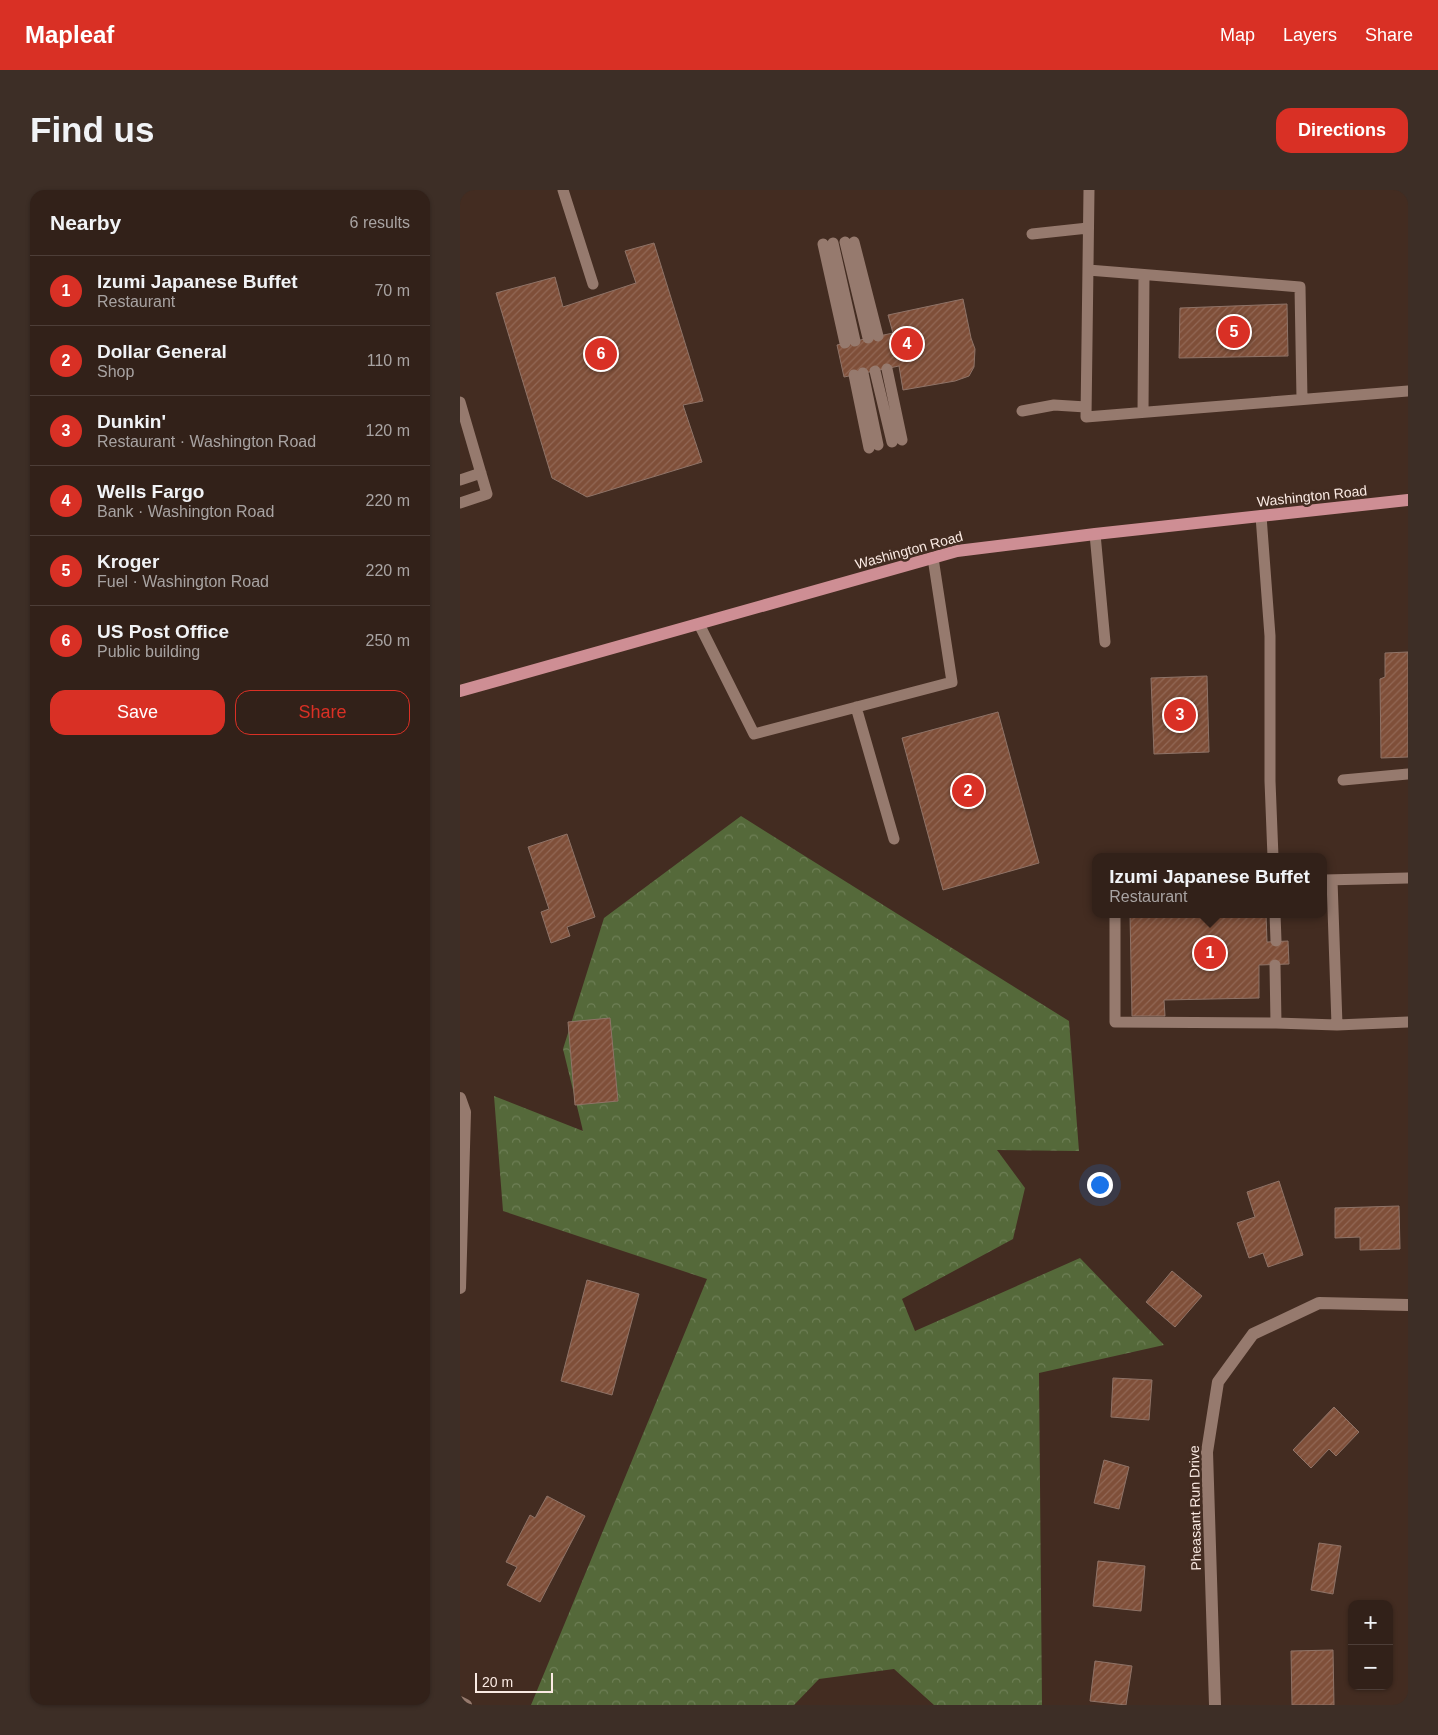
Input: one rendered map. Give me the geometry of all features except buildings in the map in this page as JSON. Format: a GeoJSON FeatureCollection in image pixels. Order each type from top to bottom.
{"type":"FeatureCollection","features":[{"type":"Feature","properties":{"kind":"main road","name":"Washington Road"},"geometry":{"type":"LineString","coordinates":[[460,691],[957,551],[1408,500]]}},
{"type":"Feature","properties":{"kind":"street"},"geometry":{"type":"LineString","coordinates":[[460,1098],[465,1112],[460,1288]]}},
{"type":"Feature","properties":{"kind":"street","name":"Pheasant Run Drive"},"geometry":{"type":"LineString","coordinates":[[1215,1705],[1207,1452],[1218,1382],[1253,1334],[1319,1303],[1408,1304]]}},
{"type":"Feature","properties":{"kind":"street"},"geometry":{"type":"LineString","coordinates":[[460,1702],[466,1705]]}},
{"type":"Feature","properties":{"kind":"lane"},"geometry":{"type":"LineString","coordinates":[[563,190],[593,284]]}},
{"type":"Feature","properties":{"kind":"lane"},"geometry":{"type":"LineString","coordinates":[[1089,190],[1086,417],[1408,391]]}},
{"type":"Feature","properties":{"kind":"lane"},"geometry":{"type":"LineString","coordinates":[[1032,234],[1088,228]]}},
{"type":"Feature","properties":{"kind":"lane"},"geometry":{"type":"LineString","coordinates":[[850,342],[839,243],[873,337]]}},
{"type":"Feature","properties":{"kind":"lane"},"geometry":{"type":"LineString","coordinates":[[1088,270],[1300,288],[1302,400]]}},
{"type":"Feature","properties":{"kind":"lane"},"geometry":{"type":"LineString","coordinates":[[1143,412],[1144,275]]}},
{"type":"Feature","properties":{"kind":"lane"},"geometry":{"type":"LineString","coordinates":[[874,446],[864,373],[897,441],[887,369]]}},
{"type":"Feature","properties":{"kind":"lane"},"geometry":{"type":"LineString","coordinates":[[460,402],[487,494],[460,503]]}},
{"type":"Feature","properties":{"kind":"lane"},"geometry":{"type":"LineString","coordinates":[[1022,411],[1054,405],[1086,407]]}},
{"type":"Feature","properties":{"kind":"lane"},"geometry":{"type":"LineString","coordinates":[[460,480],[481,473]]}},
{"type":"Feature","properties":{"kind":"lane"},"geometry":{"type":"LineString","coordinates":[[1261,516],[1270,636],[1270,781],[1273,853]]}},
{"type":"Feature","properties":{"kind":"lane"},"geometry":{"type":"LineString","coordinates":[[1095,534],[1104,642]]}},
{"type":"Feature","properties":{"kind":"lane"},"geometry":{"type":"LineString","coordinates":[[699,624],[754,734],[952,682],[933,558]]}},
{"type":"Feature","properties":{"kind":"lane"},"geometry":{"type":"LineString","coordinates":[[856,707],[894,838]]}},
{"type":"Feature","properties":{"kind":"lane"},"geometry":{"type":"LineString","coordinates":[[1343,780],[1408,775]]}},
{"type":"Feature","properties":{"kind":"lane"},"geometry":{"type":"LineString","coordinates":[[1337,1025],[1328,880],[1408,878]]}},
{"type":"Feature","properties":{"kind":"lane"},"geometry":{"type":"LineString","coordinates":[[1115,918],[1115,1022],[1337,1025],[1408,1022]]}},
{"type":"Feature","properties":{"kind":"lane"},"geometry":{"type":"LineString","coordinates":[[1275,918],[1276,941]]}},
{"type":"Feature","properties":{"kind":"lane"},"geometry":{"type":"LineString","coordinates":[[1275,964],[1276,1023]]}},
{"type":"Feature","properties":{"kind":"green space"},"geometry":{"type":"Polygon","coordinates":[[[741,816],[1069,1021],[1079,1151],[997,1150],[1025,1188],[1013,1239],[902,1299],[915,1331],[1080,1258],[1164,1345],[1039,1373],[1042,1705],[934,1705],[894,1669],[819,1679],[794,1705],[531,1705],[707,1279],[503,1211],[494,1096],[583,1131],[563,1049],[604,918],[741,816]]]}},
{"type":"Feature","properties":{"kind":"place","name":"Kroger"},"geometry":{"type":"Point","coordinates":[1234,332]}},
{"type":"Feature","properties":{"kind":"place","name":"Wells Fargo"},"geometry":{"type":"Point","coordinates":[907,344]}},
{"type":"Feature","properties":{"kind":"place","name":"US Post Office"},"geometry":{"type":"Point","coordinates":[601,354]}},
{"type":"Feature","properties":{"kind":"place","name":"Dunkin'"},"geometry":{"type":"Point","coordinates":[1180,715]}},
{"type":"Feature","properties":{"kind":"place","name":"Dollar General"},"geometry":{"type":"Point","coordinates":[968,791]}},
{"type":"Feature","properties":{"kind":"place","name":"Izumi Japanese Buffet"},"geometry":{"type":"Point","coordinates":[1210,953]}}]}
